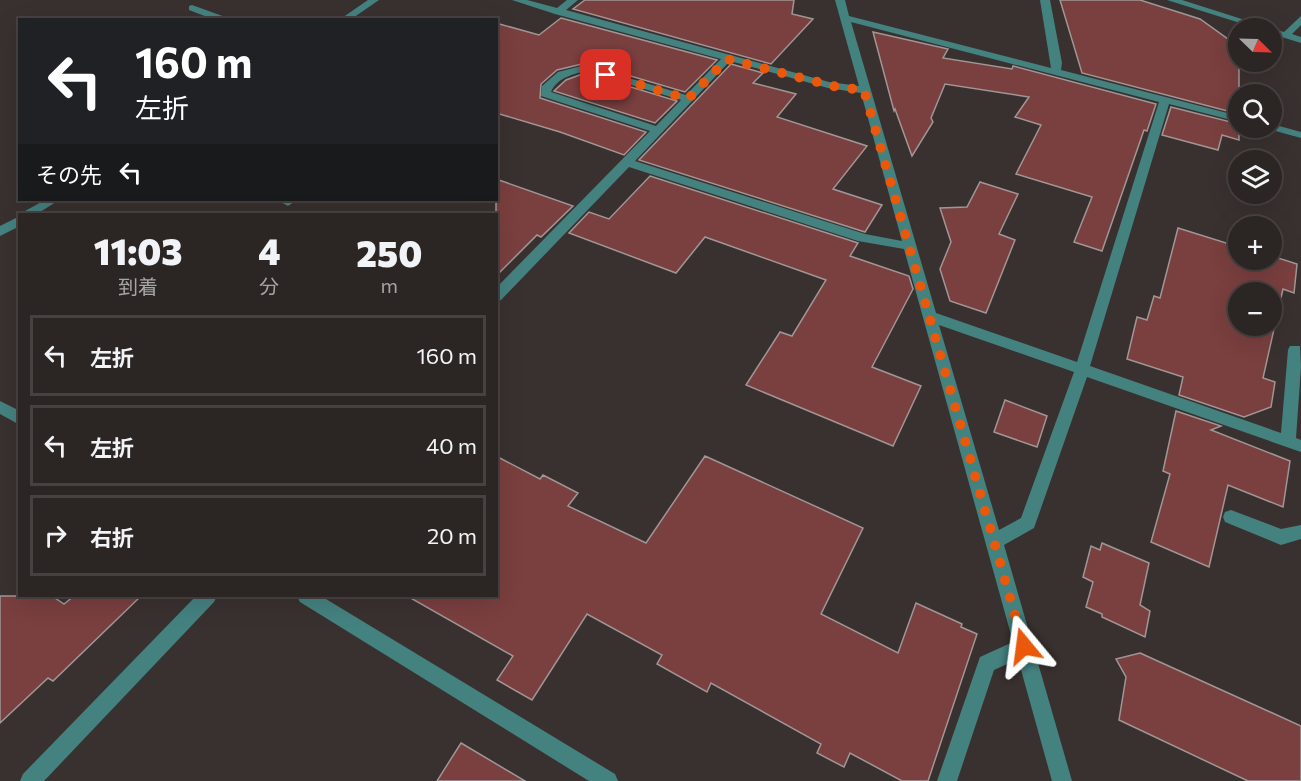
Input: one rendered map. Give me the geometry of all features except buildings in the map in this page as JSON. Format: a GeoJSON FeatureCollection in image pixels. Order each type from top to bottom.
{"type":"FeatureCollection","features":[{"type":"Feature","properties":{"kind":"street"},"geometry":{"type":"LineString","coordinates":[[346,18],[374,0]]}},
{"type":"Feature","properties":{"kind":"street"},"geometry":{"type":"LineString","coordinates":[[517,0],[727,59],[837,87],[864,90]]}},
{"type":"Feature","properties":{"kind":"street"},"geometry":{"type":"LineString","coordinates":[[558,12],[573,0]]}},
{"type":"Feature","properties":{"kind":"street"},"geometry":{"type":"LineString","coordinates":[[840,0],[1062,781]]}},
{"type":"Feature","properties":{"kind":"street"},"geometry":{"type":"LineString","coordinates":[[1045,0],[1057,63],[1055,73]]}},
{"type":"Feature","properties":{"kind":"street"},"geometry":{"type":"LineString","coordinates":[[1172,0],[1232,18]]}},
{"type":"Feature","properties":{"kind":"street"},"geometry":{"type":"LineString","coordinates":[[192,8],[220,18]]}},
{"type":"Feature","properties":{"kind":"street"},"geometry":{"type":"LineString","coordinates":[[846,18],[1228,116]]}},
{"type":"Feature","properties":{"kind":"street"},"geometry":{"type":"LineString","coordinates":[[1286,35],[1301,20]]}},
{"type":"Feature","properties":{"kind":"street"},"geometry":{"type":"LineString","coordinates":[[1282,34],[1301,40]]}},
{"type":"Feature","properties":{"kind":"street"},"geometry":{"type":"LineString","coordinates":[[498,295],[727,59]]}},
{"type":"Feature","properties":{"kind":"street"},"geometry":{"type":"LineString","coordinates":[[658,130],[545,94],[546,88],[562,74],[585,68],[688,99]]}},
{"type":"Feature","properties":{"kind":"street"},"geometry":{"type":"LineString","coordinates":[[994,542],[1028,523],[1082,369],[1165,101]]}},
{"type":"Feature","properties":{"kind":"street"},"geometry":{"type":"LineString","coordinates":[[1282,130],[1301,135]]}},
{"type":"Feature","properties":{"kind":"street"},"geometry":{"type":"LineString","coordinates":[[627,162],[863,238],[909,246]]}},
{"type":"Feature","properties":{"kind":"street"},"geometry":{"type":"LineString","coordinates":[[30,213],[51,201]]}},
{"type":"Feature","properties":{"kind":"street"},"geometry":{"type":"LineString","coordinates":[[0,232],[18,221]]}},
{"type":"Feature","properties":{"kind":"street"},"geometry":{"type":"LineString","coordinates":[[930,316],[1295,444],[1295,350]]}},
{"type":"Feature","properties":{"kind":"street"},"geometry":{"type":"LineString","coordinates":[[0,407],[18,418]]}},
{"type":"Feature","properties":{"kind":"street"},"geometry":{"type":"LineString","coordinates":[[1231,517],[1281,537],[1301,532]]}},
{"type":"Feature","properties":{"kind":"street"},"geometry":{"type":"LineString","coordinates":[[30,781],[207,597]]}},
{"type":"Feature","properties":{"kind":"street"},"geometry":{"type":"LineString","coordinates":[[308,597],[608,781]]}},
{"type":"Feature","properties":{"kind":"street"},"geometry":{"type":"LineString","coordinates":[[947,781],[987,664],[1024,646]]}},
{"type":"Feature","properties":{"kind":"route"},"geometry":{"type":"LineString","coordinates":[[606,75],[688,99],[727,59],[837,87],[864,90],[1024,646]]}}]}
